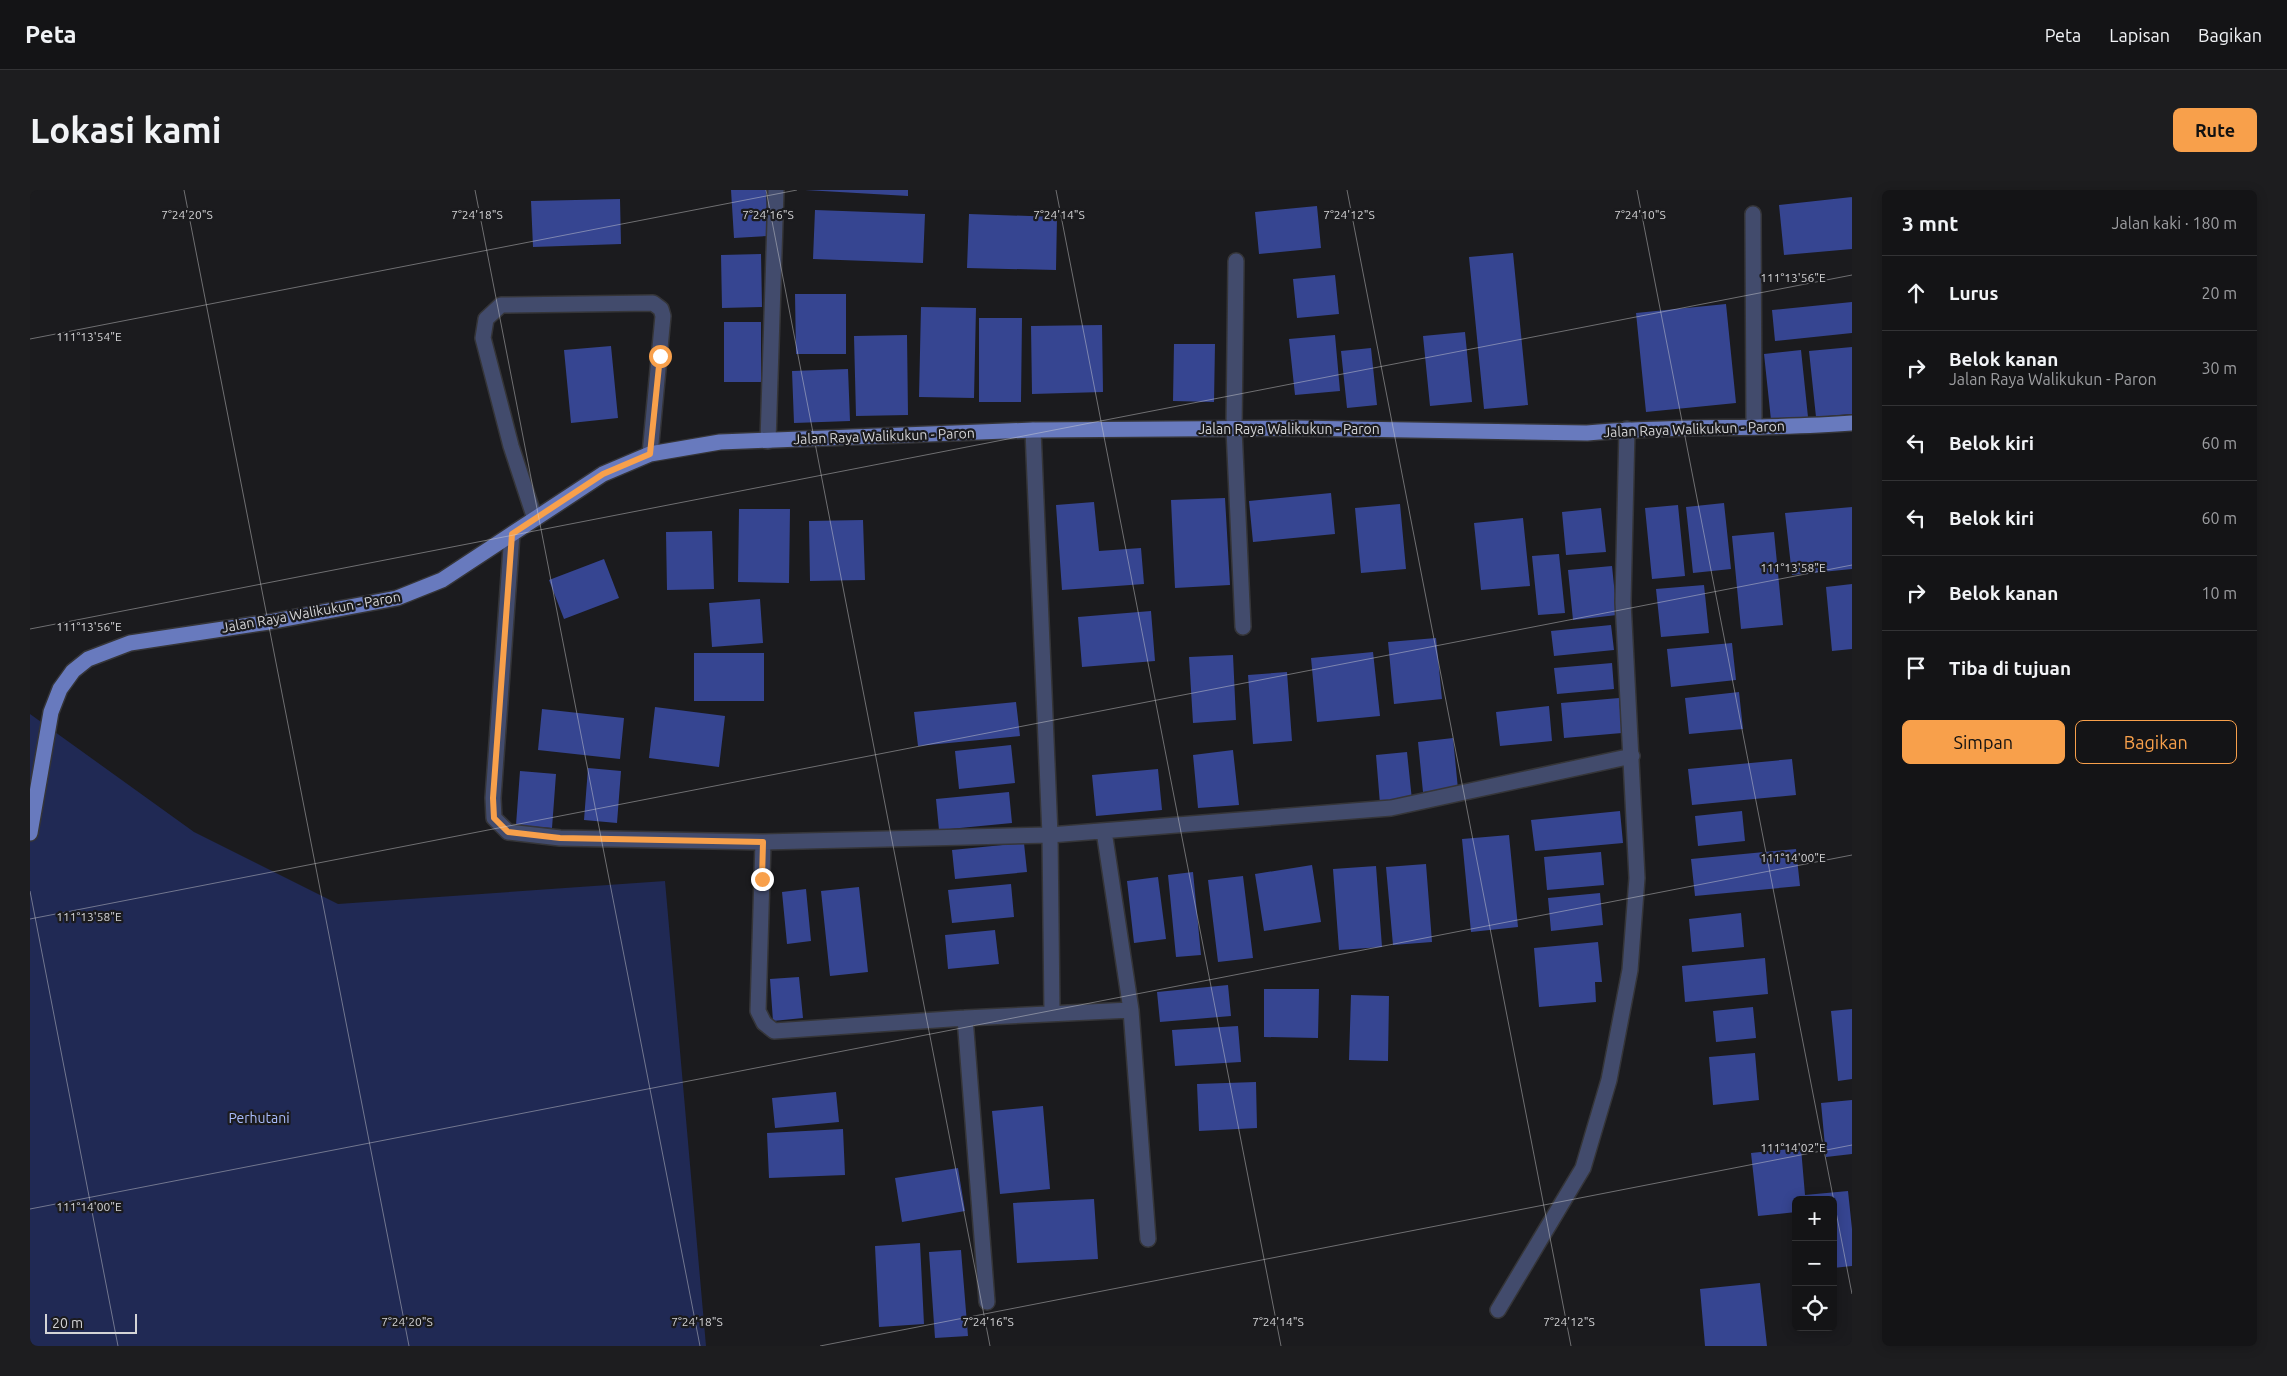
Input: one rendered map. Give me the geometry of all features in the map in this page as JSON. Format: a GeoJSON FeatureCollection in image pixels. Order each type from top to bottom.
{"type":"FeatureCollection","features":[{"type":"Feature","properties":{"kind":"main road","name":"Jalan Raya Walikukun - Paron"},"geometry":{"type":"LineString","coordinates":[[30,834],[51,712],[60,689],[73,671],[88,659],[130,643],[269,622],[397,598],[442,580],[603,474],[650,454],[720,442],[1033,430],[1234,428],[1587,433],[1627,429],[1852,423]]}},
{"type":"Feature","properties":{"kind":"street"},"geometry":{"type":"LineString","coordinates":[[768,441],[776,190]]}},
{"type":"Feature","properties":{"kind":"street"},"geometry":{"type":"LineString","coordinates":[[1753,214],[1754,427]]}},
{"type":"Feature","properties":{"kind":"street"},"geometry":{"type":"LineString","coordinates":[[1236,262],[1234,428],[1243,627]]}},
{"type":"Feature","properties":{"kind":"street"},"geometry":{"type":"LineString","coordinates":[[535,519],[511,446],[483,338],[486,319],[501,305],[653,303],[661,309],[663,316],[650,454]]}},
{"type":"Feature","properties":{"kind":"street"},"geometry":{"type":"LineString","coordinates":[[1498,1310],[1583,1168],[1609,1080],[1630,970],[1636,878],[1632,756],[1623,602],[1627,429]]}},
{"type":"Feature","properties":{"kind":"street"},"geometry":{"type":"LineString","coordinates":[[1033,430],[1050,835],[1052,1013]]}},
{"type":"Feature","properties":{"kind":"street"},"geometry":{"type":"LineString","coordinates":[[512,534],[493,798],[494,818],[508,832],[560,838],[763,842],[1050,835],[1391,808],[1632,756]]}},
{"type":"Feature","properties":{"kind":"street"},"geometry":{"type":"LineString","coordinates":[[1104,831],[1131,1010],[1148,1239]]}},
{"type":"Feature","properties":{"kind":"street"},"geometry":{"type":"LineString","coordinates":[[763,842],[758,1012],[764,1023],[774,1031],[965,1018],[1131,1010]]}},
{"type":"Feature","properties":{"kind":"street"},"geometry":{"type":"LineString","coordinates":[[965,1018],[987,1302]]}},
{"type":"Feature","properties":{"kind":"green space","name":"Perhutani"},"geometry":{"type":"Polygon","coordinates":[[[30,714],[194,832],[338,904],[665,881],[706,1346],[30,1346],[30,714]]]}},
{"type":"Feature","properties":{"kind":"building"},"geometry":{"type":"Polygon","coordinates":[[[731,190],[766,190],[768,236],[734,238],[731,190]]]}},
{"type":"Feature","properties":{"kind":"building"},"geometry":{"type":"Polygon","coordinates":[[[805,190],[908,190],[908,196],[805,190]]]}},
{"type":"Feature","properties":{"kind":"building"},"geometry":{"type":"Polygon","coordinates":[[[1852,197],[1852,249],[1784,255],[1779,205],[1852,197]]]}},
{"type":"Feature","properties":{"kind":"building"},"geometry":{"type":"Polygon","coordinates":[[[620,199],[621,244],[533,247],[531,201],[620,199]]]}},
{"type":"Feature","properties":{"kind":"building"},"geometry":{"type":"Polygon","coordinates":[[[1317,206],[1321,248],[1259,254],[1255,212],[1317,206]]]}},
{"type":"Feature","properties":{"kind":"building"},"geometry":{"type":"Polygon","coordinates":[[[815,210],[925,214],[923,263],[813,259],[815,210]]]}},
{"type":"Feature","properties":{"kind":"building"},"geometry":{"type":"Polygon","coordinates":[[[969,214],[1057,217],[1056,270],[967,268],[969,214]]]}},
{"type":"Feature","properties":{"kind":"building"},"geometry":{"type":"Polygon","coordinates":[[[1513,253],[1528,405],[1484,409],[1469,257],[1513,253]]]}},
{"type":"Feature","properties":{"kind":"building"},"geometry":{"type":"Polygon","coordinates":[[[761,254],[762,307],[722,308],[721,255],[761,254]]]}},
{"type":"Feature","properties":{"kind":"building"},"geometry":{"type":"Polygon","coordinates":[[[1335,275],[1339,314],[1297,318],[1293,279],[1335,275]]]}},
{"type":"Feature","properties":{"kind":"building"},"geometry":{"type":"Polygon","coordinates":[[[795,294],[846,294],[846,354],[796,354],[795,294]]]}},
{"type":"Feature","properties":{"kind":"building"},"geometry":{"type":"Polygon","coordinates":[[[1852,302],[1852,333],[1775,341],[1772,310],[1852,302]]]}},
{"type":"Feature","properties":{"kind":"building"},"geometry":{"type":"Polygon","coordinates":[[[1726,304],[1736,403],[1646,412],[1636,313],[1726,304]]]}},
{"type":"Feature","properties":{"kind":"building"},"geometry":{"type":"Polygon","coordinates":[[[921,307],[976,308],[974,398],[919,397],[921,307]]]}},
{"type":"Feature","properties":{"kind":"building"},"geometry":{"type":"Polygon","coordinates":[[[979,318],[1022,318],[1021,402],[979,402],[979,318]]]}},
{"type":"Feature","properties":{"kind":"building"},"geometry":{"type":"Polygon","coordinates":[[[724,322],[761,322],[761,382],[724,382],[724,322]]]}},
{"type":"Feature","properties":{"kind":"building"},"geometry":{"type":"Polygon","coordinates":[[[1102,325],[1103,392],[1032,394],[1031,326],[1102,325]]]}},
{"type":"Feature","properties":{"kind":"building"},"geometry":{"type":"Polygon","coordinates":[[[1465,332],[1472,402],[1430,406],[1423,336],[1465,332]]]}},
{"type":"Feature","properties":{"kind":"building"},"geometry":{"type":"Polygon","coordinates":[[[907,335],[908,415],[856,416],[854,336],[907,335]]]}},
{"type":"Feature","properties":{"kind":"building"},"geometry":{"type":"Polygon","coordinates":[[[1335,335],[1340,391],[1295,395],[1289,339],[1335,335]]]}},
{"type":"Feature","properties":{"kind":"building"},"geometry":{"type":"Polygon","coordinates":[[[1174,344],[1215,344],[1214,402],[1173,401],[1174,344]]]}},
{"type":"Feature","properties":{"kind":"building"},"geometry":{"type":"Polygon","coordinates":[[[611,346],[618,418],[571,423],[564,350],[611,346]]]}},
{"type":"Feature","properties":{"kind":"building"},"geometry":{"type":"Polygon","coordinates":[[[1852,347],[1852,414],[1816,417],[1809,351],[1852,347]]]}},
{"type":"Feature","properties":{"kind":"building"},"geometry":{"type":"Polygon","coordinates":[[[1371,348],[1377,405],[1347,408],[1341,351],[1371,348]]]}},
{"type":"Feature","properties":{"kind":"building"},"geometry":{"type":"Polygon","coordinates":[[[1801,350],[1808,417],[1771,420],[1764,354],[1801,350]]]}},
{"type":"Feature","properties":{"kind":"building"},"geometry":{"type":"Polygon","coordinates":[[[848,369],[850,421],[794,423],[792,371],[848,369]]]}},
{"type":"Feature","properties":{"kind":"building"},"geometry":{"type":"Polygon","coordinates":[[[1331,493],[1335,534],[1253,542],[1249,501],[1331,493]]]}},
{"type":"Feature","properties":{"kind":"building"},"geometry":{"type":"Polygon","coordinates":[[[1225,498],[1230,585],[1175,588],[1171,500],[1225,498]]]}},
{"type":"Feature","properties":{"kind":"building"},"geometry":{"type":"Polygon","coordinates":[[[1094,502],[1099,551],[1141,548],[1144,584],[1062,590],[1056,505],[1094,502]]]}},
{"type":"Feature","properties":{"kind":"building"},"geometry":{"type":"Polygon","coordinates":[[[1724,503],[1731,569],[1693,573],[1686,507],[1724,503]]]}},
{"type":"Feature","properties":{"kind":"building"},"geometry":{"type":"Polygon","coordinates":[[[1400,504],[1406,569],[1361,573],[1355,508],[1400,504]]]}},
{"type":"Feature","properties":{"kind":"building"},"geometry":{"type":"Polygon","coordinates":[[[1678,505],[1685,576],[1652,579],[1645,508],[1678,505]]]}},
{"type":"Feature","properties":{"kind":"building"},"geometry":{"type":"Polygon","coordinates":[[[1852,507],[1852,569],[1792,575],[1785,513],[1852,507]]]}},
{"type":"Feature","properties":{"kind":"building"},"geometry":{"type":"Polygon","coordinates":[[[1601,508],[1606,552],[1566,555],[1562,512],[1601,508]]]}},
{"type":"Feature","properties":{"kind":"building"},"geometry":{"type":"Polygon","coordinates":[[[739,509],[790,509],[789,583],[738,582],[739,509]]]}},
{"type":"Feature","properties":{"kind":"building"},"geometry":{"type":"Polygon","coordinates":[[[1523,518],[1530,586],[1481,590],[1474,523],[1523,518]]]}},
{"type":"Feature","properties":{"kind":"building"},"geometry":{"type":"Polygon","coordinates":[[[863,520],[865,580],[810,581],[809,521],[863,520]]]}},
{"type":"Feature","properties":{"kind":"building"},"geometry":{"type":"Polygon","coordinates":[[[712,531],[714,589],[667,590],[666,532],[712,531]]]}},
{"type":"Feature","properties":{"kind":"building"},"geometry":{"type":"Polygon","coordinates":[[[1774,532],[1783,625],[1741,629],[1732,536],[1774,532]]]}},
{"type":"Feature","properties":{"kind":"building"},"geometry":{"type":"Polygon","coordinates":[[[1559,554],[1565,613],[1538,615],[1532,556],[1559,554]]]}},
{"type":"Feature","properties":{"kind":"building"},"geometry":{"type":"Polygon","coordinates":[[[604,559],[619,598],[564,619],[549,580],[604,559]]]}},
{"type":"Feature","properties":{"kind":"building"},"geometry":{"type":"Polygon","coordinates":[[[1612,566],[1617,615],[1573,620],[1568,570],[1612,566]]]}},
{"type":"Feature","properties":{"kind":"building"},"geometry":{"type":"Polygon","coordinates":[[[1852,584],[1852,649],[1832,651],[1826,587],[1852,584]]]}},
{"type":"Feature","properties":{"kind":"building"},"geometry":{"type":"Polygon","coordinates":[[[1704,585],[1709,633],[1661,637],[1656,589],[1704,585]]]}},
{"type":"Feature","properties":{"kind":"building"},"geometry":{"type":"Polygon","coordinates":[[[760,599],[763,643],[712,647],[709,603],[760,599]]]}},
{"type":"Feature","properties":{"kind":"building"},"geometry":{"type":"Polygon","coordinates":[[[1151,611],[1155,661],[1082,667],[1078,617],[1151,611]]]}},
{"type":"Feature","properties":{"kind":"building"},"geometry":{"type":"Polygon","coordinates":[[[1611,625],[1614,650],[1554,656],[1551,631],[1611,625]]]}},
{"type":"Feature","properties":{"kind":"building"},"geometry":{"type":"Polygon","coordinates":[[[1436,638],[1442,699],[1394,704],[1388,642],[1436,638]]]}},
{"type":"Feature","properties":{"kind":"building"},"geometry":{"type":"Polygon","coordinates":[[[1732,643],[1736,680],[1671,687],[1667,649],[1732,643]]]}},
{"type":"Feature","properties":{"kind":"building"},"geometry":{"type":"Polygon","coordinates":[[[1373,652],[1380,716],[1317,722],[1311,658],[1373,652]]]}},
{"type":"Feature","properties":{"kind":"building"},"geometry":{"type":"Polygon","coordinates":[[[694,653],[764,653],[764,701],[694,701],[694,653]]]}},
{"type":"Feature","properties":{"kind":"building"},"geometry":{"type":"Polygon","coordinates":[[[1233,655],[1236,720],[1193,723],[1189,657],[1233,655]]]}},
{"type":"Feature","properties":{"kind":"building"},"geometry":{"type":"Polygon","coordinates":[[[1612,663],[1614,689],[1557,694],[1554,668],[1612,663]]]}},
{"type":"Feature","properties":{"kind":"building"},"geometry":{"type":"Polygon","coordinates":[[[1287,672],[1292,741],[1253,744],[1248,675],[1287,672]]]}},
{"type":"Feature","properties":{"kind":"building"},"geometry":{"type":"Polygon","coordinates":[[[1739,692],[1743,729],[1689,734],[1685,698],[1739,692]]]}},
{"type":"Feature","properties":{"kind":"building"},"geometry":{"type":"Polygon","coordinates":[[[1619,698],[1622,733],[1564,738],[1561,703],[1619,698]]]}},
{"type":"Feature","properties":{"kind":"building"},"geometry":{"type":"Polygon","coordinates":[[[1016,702],[1020,736],[918,746],[914,712],[1016,702]]]}},
{"type":"Feature","properties":{"kind":"building"},"geometry":{"type":"Polygon","coordinates":[[[1549,706],[1552,741],[1500,746],[1496,712],[1549,706]]]}},
{"type":"Feature","properties":{"kind":"building"},"geometry":{"type":"Polygon","coordinates":[[[655,707],[725,716],[719,767],[649,758],[655,707]]]}},
{"type":"Feature","properties":{"kind":"building"},"geometry":{"type":"Polygon","coordinates":[[[542,709],[624,718],[620,759],[538,750],[542,709]]]}},
{"type":"Feature","properties":{"kind":"building"},"geometry":{"type":"Polygon","coordinates":[[[1453,738],[1458,789],[1423,792],[1418,742],[1453,738]]]}},
{"type":"Feature","properties":{"kind":"building"},"geometry":{"type":"Polygon","coordinates":[[[1011,745],[1015,783],[959,789],[955,751],[1011,745]]]}},
{"type":"Feature","properties":{"kind":"building"},"geometry":{"type":"Polygon","coordinates":[[[1233,750],[1239,805],[1198,808],[1193,755],[1233,750]]]}},
{"type":"Feature","properties":{"kind":"building"},"geometry":{"type":"Polygon","coordinates":[[[1407,752],[1412,800],[1380,804],[1376,755],[1407,752]]]}},
{"type":"Feature","properties":{"kind":"building"},"geometry":{"type":"Polygon","coordinates":[[[1792,759],[1796,795],[1692,805],[1688,769],[1792,759]]]}},
{"type":"Feature","properties":{"kind":"building"},"geometry":{"type":"Polygon","coordinates":[[[588,768],[621,771],[617,823],[584,820],[588,768]]]}},
{"type":"Feature","properties":{"kind":"building"},"geometry":{"type":"Polygon","coordinates":[[[1158,769],[1162,810],[1096,816],[1092,775],[1158,769]]]}},
{"type":"Feature","properties":{"kind":"building"},"geometry":{"type":"Polygon","coordinates":[[[520,771],[556,774],[552,828],[516,825],[520,771]]]}},
{"type":"Feature","properties":{"kind":"building"},"geometry":{"type":"Polygon","coordinates":[[[1009,792],[1012,823],[939,830],[936,799],[1009,792]]]}},
{"type":"Feature","properties":{"kind":"building"},"geometry":{"type":"Polygon","coordinates":[[[1620,811],[1623,843],[1535,851],[1531,820],[1620,811]]]}},
{"type":"Feature","properties":{"kind":"building"},"geometry":{"type":"Polygon","coordinates":[[[1742,811],[1745,841],[1698,846],[1695,816],[1742,811]]]}},
{"type":"Feature","properties":{"kind":"building"},"geometry":{"type":"Polygon","coordinates":[[[1509,835],[1518,927],[1471,932],[1462,839],[1509,835]]]}},
{"type":"Feature","properties":{"kind":"building"},"geometry":{"type":"Polygon","coordinates":[[[1024,843],[1027,872],[955,879],[952,850],[1024,843]]]}},
{"type":"Feature","properties":{"kind":"building"},"geometry":{"type":"Polygon","coordinates":[[[1796,849],[1800,886],[1695,896],[1691,859],[1796,849]]]}},
{"type":"Feature","properties":{"kind":"building"},"geometry":{"type":"Polygon","coordinates":[[[1601,852],[1604,885],[1547,890],[1544,857],[1601,852]]]}},
{"type":"Feature","properties":{"kind":"building"},"geometry":{"type":"Polygon","coordinates":[[[1426,864],[1432,942],[1393,945],[1386,867],[1426,864]]]}},
{"type":"Feature","properties":{"kind":"building"},"geometry":{"type":"Polygon","coordinates":[[[1312,865],[1321,922],[1264,931],[1255,874],[1312,865]]]}},
{"type":"Feature","properties":{"kind":"building"},"geometry":{"type":"Polygon","coordinates":[[[1376,866],[1382,947],[1339,950],[1333,869],[1376,866]]]}},
{"type":"Feature","properties":{"kind":"building"},"geometry":{"type":"Polygon","coordinates":[[[1193,872],[1201,955],[1176,957],[1168,875],[1193,872]]]}},
{"type":"Feature","properties":{"kind":"building"},"geometry":{"type":"Polygon","coordinates":[[[1243,876],[1253,958],[1218,962],[1208,880],[1243,876]]]}},
{"type":"Feature","properties":{"kind":"building"},"geometry":{"type":"Polygon","coordinates":[[[1158,877],[1166,939],[1134,943],[1127,881],[1158,877]]]}},
{"type":"Feature","properties":{"kind":"building"},"geometry":{"type":"Polygon","coordinates":[[[1011,884],[1014,917],[952,923],[948,890],[1011,884]]]}},
{"type":"Feature","properties":{"kind":"building"},"geometry":{"type":"Polygon","coordinates":[[[859,887],[868,972],[830,976],[821,891],[859,887]]]}},
{"type":"Feature","properties":{"kind":"building"},"geometry":{"type":"Polygon","coordinates":[[[806,889],[811,941],[787,944],[782,892],[806,889]]]}},
{"type":"Feature","properties":{"kind":"building"},"geometry":{"type":"Polygon","coordinates":[[[1600,893],[1603,925],[1551,931],[1548,898],[1600,893]]]}},
{"type":"Feature","properties":{"kind":"building"},"geometry":{"type":"Polygon","coordinates":[[[1741,913],[1744,947],[1692,952],[1689,919],[1741,913]]]}},
{"type":"Feature","properties":{"kind":"building"},"geometry":{"type":"Polygon","coordinates":[[[995,930],[999,964],[948,969],[945,935],[995,930]]]}},
{"type":"Feature","properties":{"kind":"building"},"geometry":{"type":"Polygon","coordinates":[[[1598,942],[1602,982],[1595,982],[1596,1002],[1539,1007],[1534,948],[1598,942]]]}},
{"type":"Feature","properties":{"kind":"building"},"geometry":{"type":"Polygon","coordinates":[[[1765,958],[1768,994],[1685,1002],[1682,966],[1765,958]]]}},
{"type":"Feature","properties":{"kind":"building"},"geometry":{"type":"Polygon","coordinates":[[[799,977],[803,1018],[773,1021],[770,979],[799,977]]]}},
{"type":"Feature","properties":{"kind":"building"},"geometry":{"type":"Polygon","coordinates":[[[1228,985],[1231,1016],[1160,1022],[1157,992],[1228,985]]]}},
{"type":"Feature","properties":{"kind":"building"},"geometry":{"type":"Polygon","coordinates":[[[1264,989],[1319,989],[1318,1038],[1264,1037],[1264,989]]]}},
{"type":"Feature","properties":{"kind":"building"},"geometry":{"type":"Polygon","coordinates":[[[1351,995],[1389,996],[1388,1061],[1349,1060],[1351,995]]]}},
{"type":"Feature","properties":{"kind":"building"},"geometry":{"type":"Polygon","coordinates":[[[1753,1007],[1756,1038],[1716,1042],[1713,1011],[1753,1007]]]}},
{"type":"Feature","properties":{"kind":"building"},"geometry":{"type":"Polygon","coordinates":[[[1852,1009],[1852,1079],[1838,1081],[1831,1011],[1852,1009]]]}},
{"type":"Feature","properties":{"kind":"building"},"geometry":{"type":"Polygon","coordinates":[[[1238,1026],[1241,1062],[1175,1066],[1172,1030],[1238,1026]]]}},
{"type":"Feature","properties":{"kind":"building"},"geometry":{"type":"Polygon","coordinates":[[[1755,1053],[1759,1100],[1713,1105],[1709,1057],[1755,1053]]]}},
{"type":"Feature","properties":{"kind":"building"},"geometry":{"type":"Polygon","coordinates":[[[1256,1082],[1257,1128],[1199,1131],[1197,1084],[1256,1082]]]}},
{"type":"Feature","properties":{"kind":"building"},"geometry":{"type":"Polygon","coordinates":[[[836,1092],[839,1122],[775,1128],[772,1098],[836,1092]]]}},
{"type":"Feature","properties":{"kind":"building"},"geometry":{"type":"Polygon","coordinates":[[[1852,1100],[1852,1154],[1826,1157],[1821,1103],[1852,1100]]]}},
{"type":"Feature","properties":{"kind":"building"},"geometry":{"type":"Polygon","coordinates":[[[1043,1106],[1050,1189],[1000,1194],[992,1111],[1043,1106]]]}},
{"type":"Feature","properties":{"kind":"building"},"geometry":{"type":"Polygon","coordinates":[[[843,1129],[845,1175],[769,1178],[767,1133],[843,1129]]]}},
{"type":"Feature","properties":{"kind":"building"},"geometry":{"type":"Polygon","coordinates":[[[1801,1148],[1805,1195],[1848,1191],[1852,1229],[1852,1266],[1837,1268],[1837,1196],[1792,1196],[1792,1212],[1758,1216],[1751,1153],[1801,1148]]]}},
{"type":"Feature","properties":{"kind":"building"},"geometry":{"type":"Polygon","coordinates":[[[958,1168],[965,1211],[902,1222],[895,1178],[958,1168]]]}},
{"type":"Feature","properties":{"kind":"building"},"geometry":{"type":"Polygon","coordinates":[[[1094,1199],[1098,1259],[1017,1263],[1013,1203],[1094,1199]]]}},
{"type":"Feature","properties":{"kind":"building"},"geometry":{"type":"Polygon","coordinates":[[[920,1243],[924,1324],[879,1327],[875,1246],[920,1243]]]}},
{"type":"Feature","properties":{"kind":"building"},"geometry":{"type":"Polygon","coordinates":[[[961,1250],[968,1336],[935,1338],[929,1252],[961,1250]]]}},
{"type":"Feature","properties":{"kind":"building"},"geometry":{"type":"Polygon","coordinates":[[[1760,1283],[1767,1346],[1705,1346],[1700,1289],[1760,1283]]]}},
{"type":"Feature","properties":{"kind":"route"},"geometry":{"type":"LineString","coordinates":[[660,356],[650,454],[603,474],[512,534],[493,798],[494,818],[508,832],[560,838],[763,842],[762,879]]}}]}
